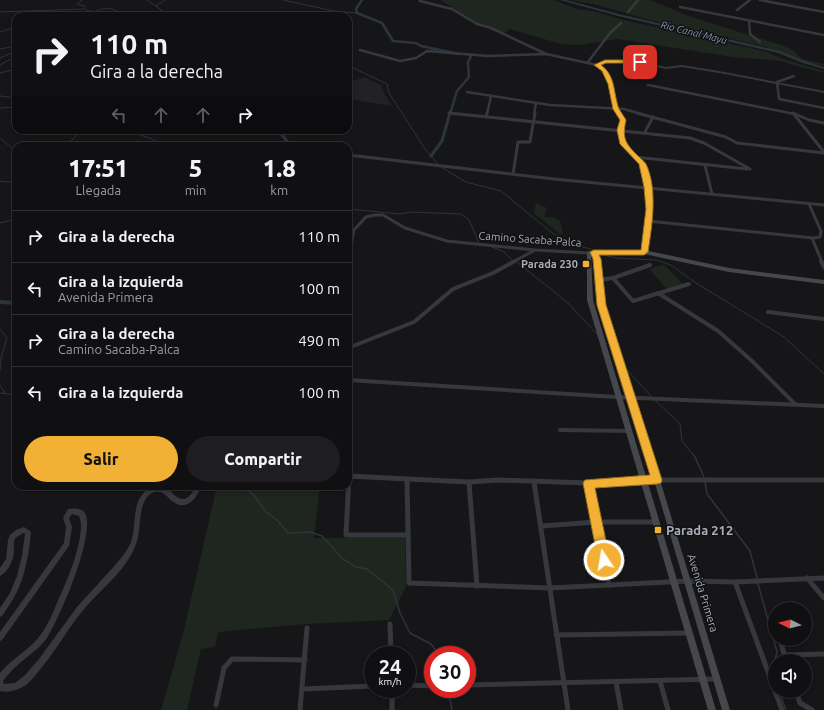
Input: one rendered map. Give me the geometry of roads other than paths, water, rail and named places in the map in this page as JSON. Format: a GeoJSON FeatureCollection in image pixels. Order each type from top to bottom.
{"type":"FeatureCollection","features":[{"type":"Feature","properties":{"kind":"main road","name":"Camino Sacaba-Palca"},"geometry":{"type":"LineString","coordinates":[[591,253],[644,252],[736,271],[824,282]]}},
{"type":"Feature","properties":{"kind":"main road","name":"Avenida Primera"},"geometry":{"type":"LineString","coordinates":[[591,253],[597,259],[601,305],[657,480],[726,710]]}},
{"type":"Feature","properties":{"kind":"main road"},"geometry":{"type":"LineString","coordinates":[[591,253],[590,300],[712,710]]}},
{"type":"Feature","properties":{"kind":"street"},"geometry":{"type":"LineString","coordinates":[[628,12],[638,0]]}},
{"type":"Feature","properties":{"kind":"street"},"geometry":{"type":"LineString","coordinates":[[737,10],[750,0]]}},
{"type":"Feature","properties":{"kind":"street"},"geometry":{"type":"LineString","coordinates":[[760,0],[824,12]]}},
{"type":"Feature","properties":{"kind":"street"},"geometry":{"type":"LineString","coordinates":[[420,1],[452,9],[477,24],[491,28],[546,54]]}},
{"type":"Feature","properties":{"kind":"street"},"geometry":{"type":"LineString","coordinates":[[680,7],[824,35]]}},
{"type":"Feature","properties":{"kind":"street"},"geometry":{"type":"LineString","coordinates":[[748,21],[750,34],[760,42]]}},
{"type":"Feature","properties":{"kind":"street"},"geometry":{"type":"LineString","coordinates":[[588,62],[610,33],[621,23]]}},
{"type":"Feature","properties":{"kind":"street"},"geometry":{"type":"LineString","coordinates":[[360,50],[400,61],[416,58],[428,51],[488,56],[546,54],[597,65],[604,70],[611,84],[616,109],[623,120],[621,130],[623,144],[642,164],[648,187],[650,209],[644,252]]}},
{"type":"Feature","properties":{"kind":"street"},"geometry":{"type":"LineString","coordinates":[[597,65],[605,61],[640,62],[666,68],[682,66],[777,82],[824,92]]}},
{"type":"Feature","properties":{"kind":"street"},"geometry":{"type":"LineString","coordinates":[[777,82],[794,76]]}},
{"type":"Feature","properties":{"kind":"street"},"geometry":{"type":"LineString","coordinates":[[777,82],[779,99],[824,108]]}},
{"type":"Feature","properties":{"kind":"street"},"geometry":{"type":"LineString","coordinates":[[648,85],[792,113],[809,120],[824,123]]}},
{"type":"Feature","properties":{"kind":"street"},"geometry":{"type":"LineString","coordinates":[[467,92],[536,103],[616,109],[653,117],[726,137],[737,143],[824,152]]}},
{"type":"Feature","properties":{"kind":"street"},"geometry":{"type":"LineString","coordinates":[[486,117],[491,96]]}},
{"type":"Feature","properties":{"kind":"street"},"geometry":{"type":"LineString","coordinates":[[513,174],[518,142],[530,142],[536,103]]}},
{"type":"Feature","properties":{"kind":"street"},"geometry":{"type":"LineString","coordinates":[[449,113],[645,132],[690,138],[704,143],[750,169],[635,158]]}},
{"type":"Feature","properties":{"kind":"street"},"geometry":{"type":"LineString","coordinates":[[792,113],[824,152]]}},
{"type":"Feature","properties":{"kind":"street"},"geometry":{"type":"LineString","coordinates":[[645,132],[653,117]]}},
{"type":"Feature","properties":{"kind":"street"},"geometry":{"type":"LineString","coordinates":[[352,155],[513,174],[824,205]]}},
{"type":"Feature","properties":{"kind":"street"},"geometry":{"type":"LineString","coordinates":[[705,165],[712,194]]}},
{"type":"Feature","properties":{"kind":"street"},"geometry":{"type":"LineString","coordinates":[[648,221],[812,238],[820,236],[822,231],[810,204]]}},
{"type":"Feature","properties":{"kind":"street","name":"Camino Sacaba-Palca"},"geometry":{"type":"LineString","coordinates":[[352,238],[354,230],[366,217],[383,215],[405,228],[432,234],[447,241],[535,250],[591,253]]}},
{"type":"Feature","properties":{"kind":"street"},"geometry":{"type":"LineString","coordinates":[[812,238],[824,267]]}},
{"type":"Feature","properties":{"kind":"street"},"geometry":{"type":"LineString","coordinates":[[352,346],[414,322],[453,289],[493,273],[535,250]]}},
{"type":"Feature","properties":{"kind":"street"},"geometry":{"type":"LineString","coordinates":[[599,280],[613,278],[650,265]]}},
{"type":"Feature","properties":{"kind":"street"},"geometry":{"type":"LineString","coordinates":[[613,278],[633,301],[689,284]]}},
{"type":"Feature","properties":{"kind":"street"},"geometry":{"type":"LineString","coordinates":[[658,293],[718,331],[751,360],[795,404]]}},
{"type":"Feature","properties":{"kind":"street"},"geometry":{"type":"LineString","coordinates":[[768,312],[824,319]]}},
{"type":"Feature","properties":{"kind":"street"},"geometry":{"type":"LineString","coordinates":[[352,380],[620,397],[824,406]]}},
{"type":"Feature","properties":{"kind":"street"},"geometry":{"type":"LineString","coordinates":[[560,430],[630,431]]}},
{"type":"Feature","properties":{"kind":"street"},"geometry":{"type":"LineString","coordinates":[[352,476],[469,482],[588,483],[644,480],[824,480]]}},
{"type":"Feature","properties":{"kind":"street"},"geometry":{"type":"LineString","coordinates":[[407,480],[408,582],[550,588],[674,583],[688,581],[735,582],[824,578]]}},
{"type":"Feature","properties":{"kind":"street"},"geometry":{"type":"LineString","coordinates":[[469,482],[477,586]]}},
{"type":"Feature","properties":{"kind":"street"},"geometry":{"type":"LineString","coordinates":[[534,482],[568,710]]}},
{"type":"Feature","properties":{"kind":"street"},"geometry":{"type":"LineString","coordinates":[[588,483],[609,585]]}},
{"type":"Feature","properties":{"kind":"street"},"geometry":{"type":"LineString","coordinates":[[0,682],[1,688],[11,689],[29,677],[79,609],[122,563],[132,548],[140,502],[144,495],[152,490]]}},
{"type":"Feature","properties":{"kind":"street"},"geometry":{"type":"LineString","coordinates":[[166,490],[176,501],[181,502],[191,499],[197,490]]}},
{"type":"Feature","properties":{"kind":"street"},"geometry":{"type":"LineString","coordinates":[[348,490],[346,535],[408,535]]}},
{"type":"Feature","properties":{"kind":"street"},"geometry":{"type":"LineString","coordinates":[[0,638],[67,544],[69,527],[66,518],[70,511],[79,512],[83,515],[84,524],[68,588],[58,610],[44,635],[27,652],[8,666],[0,679]]}},
{"type":"Feature","properties":{"kind":"street"},"geometry":{"type":"LineString","coordinates":[[541,526],[596,522],[656,522]]}},
{"type":"Feature","properties":{"kind":"street"},"geometry":{"type":"LineString","coordinates":[[0,574],[10,559],[10,540],[16,533],[24,530],[28,533],[18,586],[12,599],[0,614]]}},
{"type":"Feature","properties":{"kind":"street"},"geometry":{"type":"LineString","coordinates":[[807,578],[824,598]]}},
{"type":"Feature","properties":{"kind":"street"},"geometry":{"type":"LineString","coordinates":[[735,582],[782,710]]}},
{"type":"Feature","properties":{"kind":"street"},"geometry":{"type":"LineString","coordinates":[[390,624],[391,646]]}},
{"type":"Feature","properties":{"kind":"street"},"geometry":{"type":"LineString","coordinates":[[300,710],[307,628]]}},
{"type":"Feature","properties":{"kind":"street"},"geometry":{"type":"LineString","coordinates":[[556,635],[689,633]]}},
{"type":"Feature","properties":{"kind":"street"},"geometry":{"type":"LineString","coordinates":[[812,655],[824,654]]}},
{"type":"Feature","properties":{"kind":"street"},"geometry":{"type":"LineString","coordinates":[[216,704],[224,668],[232,659],[305,660]]}},
{"type":"Feature","properties":{"kind":"street"},"geometry":{"type":"LineString","coordinates":[[476,685],[717,679]]}},
{"type":"Feature","properties":{"kind":"street"},"geometry":{"type":"LineString","coordinates":[[660,681],[668,710]]}},
{"type":"Feature","properties":{"kind":"street"},"geometry":{"type":"LineString","coordinates":[[616,682],[621,710]]}},
{"type":"Feature","properties":{"kind":"street"},"geometry":{"type":"LineString","coordinates":[[302,689],[364,686]]}},
{"type":"Feature","properties":{"kind":"street"},"geometry":{"type":"LineString","coordinates":[[392,698],[392,710]]}},
{"type":"Feature","properties":{"kind":"street"},"geometry":{"type":"LineString","coordinates":[[798,698],[800,703],[812,710]]}},
{"type":"Feature","properties":{"kind":"waterway"},"geometry":{"type":"LineString","coordinates":[[82,0],[77,4],[84,6],[87,11],[92,11]]}},
{"type":"Feature","properties":{"kind":"waterway"},"geometry":{"type":"LineString","coordinates":[[147,0],[164,12]]}},
{"type":"Feature","properties":{"kind":"waterway"},"geometry":{"type":"LineString","coordinates":[[156,6],[165,0]]}},
{"type":"Feature","properties":{"kind":"waterway"},"geometry":{"type":"LineString","coordinates":[[283,0],[346,12]]}},
{"type":"Feature","properties":{"kind":"waterway"},"geometry":{"type":"LineString","coordinates":[[362,0],[356,9],[357,13],[382,23],[393,41],[416,43],[421,46],[459,54]]}},
{"type":"Feature","properties":{"kind":"waterway","name":"Rio Canal Mayu"},"geometry":{"type":"LineString","coordinates":[[562,0],[618,15],[779,52],[824,68]]}},
{"type":"Feature","properties":{"kind":"waterway"},"geometry":{"type":"LineString","coordinates":[[93,12],[105,8],[118,12]]}},
{"type":"Feature","properties":{"kind":"waterway"},"geometry":{"type":"LineString","coordinates":[[0,12],[84,9]]}},
{"type":"Feature","properties":{"kind":"waterway"},"geometry":{"type":"LineString","coordinates":[[352,13],[357,13]]}},
{"type":"Feature","properties":{"kind":"waterway"},"geometry":{"type":"LineString","coordinates":[[0,32],[12,28]]}},
{"type":"Feature","properties":{"kind":"waterway"},"geometry":{"type":"LineString","coordinates":[[0,49],[12,47]]}},
{"type":"Feature","properties":{"kind":"waterway"},"geometry":{"type":"LineString","coordinates":[[0,58],[12,53]]}},
{"type":"Feature","properties":{"kind":"waterway"},"geometry":{"type":"LineString","coordinates":[[450,114],[457,91],[469,77],[468,62],[471,56],[469,55]]}},
{"type":"Feature","properties":{"kind":"waterway"},"geometry":{"type":"LineString","coordinates":[[0,65],[12,58]]}},
{"type":"Feature","properties":{"kind":"waterway"},"geometry":{"type":"LineString","coordinates":[[352,67],[387,84],[389,93],[425,149],[439,165]]}},
{"type":"Feature","properties":{"kind":"waterway"},"geometry":{"type":"LineString","coordinates":[[0,73],[12,70]]}},
{"type":"Feature","properties":{"kind":"waterway"},"geometry":{"type":"LineString","coordinates":[[0,96],[12,98]]}},
{"type":"Feature","properties":{"kind":"waterway"},"geometry":{"type":"LineString","coordinates":[[0,108],[12,107]]}},
{"type":"Feature","properties":{"kind":"waterway"},"geometry":{"type":"LineString","coordinates":[[431,156],[442,141],[450,113]]}},
{"type":"Feature","properties":{"kind":"waterway"},"geometry":{"type":"LineString","coordinates":[[70,142],[78,134]]}},
{"type":"Feature","properties":{"kind":"waterway"},"geometry":{"type":"LineString","coordinates":[[137,134],[158,142]]}},
{"type":"Feature","properties":{"kind":"waterway"},"geometry":{"type":"LineString","coordinates":[[281,134],[288,142]]}},
{"type":"Feature","properties":{"kind":"waterway"},"geometry":{"type":"LineString","coordinates":[[0,138],[12,148]]}},
{"type":"Feature","properties":{"kind":"waterway"},"geometry":{"type":"LineString","coordinates":[[441,167],[466,182],[501,191],[551,232],[573,244],[597,251]]}},
{"type":"Feature","properties":{"kind":"waterway"},"geometry":{"type":"LineString","coordinates":[[0,181],[12,182]]}},
{"type":"Feature","properties":{"kind":"waterway"},"geometry":{"type":"LineString","coordinates":[[352,209],[400,214],[411,212],[461,214],[469,220],[479,243]]}},
{"type":"Feature","properties":{"kind":"waterway"},"geometry":{"type":"LineString","coordinates":[[0,223],[12,220]]}},
{"type":"Feature","properties":{"kind":"waterway"},"geometry":{"type":"LineString","coordinates":[[492,247],[503,251],[512,260]]}},
{"type":"Feature","properties":{"kind":"waterway"},"geometry":{"type":"LineString","coordinates":[[603,255],[616,258],[656,260],[671,265],[696,283],[784,337],[824,374]]}},
{"type":"Feature","properties":{"kind":"waterway"},"geometry":{"type":"LineString","coordinates":[[517,262],[568,303],[597,334]]}},
{"type":"Feature","properties":{"kind":"waterway"},"geometry":{"type":"LineString","coordinates":[[0,302],[12,303]]}},
{"type":"Feature","properties":{"kind":"waterway"},"geometry":{"type":"LineString","coordinates":[[0,329],[7,338],[1,358],[0,370]]}},
{"type":"Feature","properties":{"kind":"waterway"},"geometry":{"type":"LineString","coordinates":[[628,371],[651,396]]}},
{"type":"Feature","properties":{"kind":"waterway"},"geometry":{"type":"LineString","coordinates":[[0,385],[5,393]]}},
{"type":"Feature","properties":{"kind":"waterway"},"geometry":{"type":"LineString","coordinates":[[0,393],[12,394]]}},
{"type":"Feature","properties":{"kind":"waterway"},"geometry":{"type":"LineString","coordinates":[[655,400],[680,424],[682,441],[694,456]]}},
{"type":"Feature","properties":{"kind":"waterway"},"geometry":{"type":"LineString","coordinates":[[694,455],[704,477]]}},
{"type":"Feature","properties":{"kind":"waterway"},"geometry":{"type":"LineString","coordinates":[[705,482],[707,494],[750,551],[757,578]]}},
{"type":"Feature","properties":{"kind":"waterway"},"geometry":{"type":"LineString","coordinates":[[246,490],[253,494],[266,512],[277,520],[288,533],[310,532],[322,536],[343,559],[356,567],[367,569],[393,590],[400,613],[410,633],[432,646]]}},
{"type":"Feature","properties":{"kind":"waterway"},"geometry":{"type":"LineString","coordinates":[[758,584],[776,654]]}},
{"type":"Feature","properties":{"kind":"waterway"},"geometry":{"type":"LineString","coordinates":[[450,698],[452,710]]}},
{"type":"Feature","properties":{"kind":"waterway"},"geometry":{"type":"LineString","coordinates":[[782,698],[786,710]]}},
{"type":"Feature","properties":{"kind":"place","name":"Parada 230"},"geometry":{"type":"Point","coordinates":[586,264]}},
{"type":"Feature","properties":{"kind":"place","name":"Parada 212"},"geometry":{"type":"Point","coordinates":[658,530]}}]}
